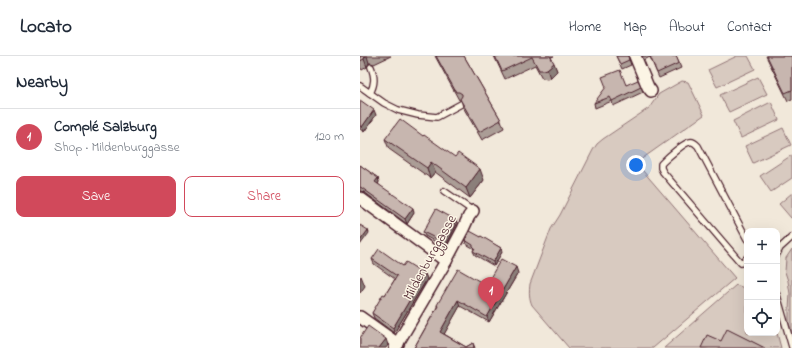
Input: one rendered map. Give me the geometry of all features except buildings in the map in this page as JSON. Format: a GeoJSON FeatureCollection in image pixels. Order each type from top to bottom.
{"type":"FeatureCollection","features":[{"type":"Feature","properties":{"kind":"street"},"geometry":{"type":"LineString","coordinates":[[634,56],[651,92]]}},
{"type":"Feature","properties":{"kind":"street"},"geometry":{"type":"LineString","coordinates":[[360,198],[446,261]]}},
{"type":"Feature","properties":{"kind":"street","name":"Mildenburggasse"},"geometry":{"type":"LineString","coordinates":[[397,346],[473,211]]}},
{"type":"Feature","properties":{"kind":"street"},"geometry":{"type":"LineString","coordinates":[[360,317],[397,346]]}},
{"type":"Feature","properties":{"kind":"lane"},"geometry":{"type":"LineString","coordinates":[[370,93],[374,85],[371,67]]}},
{"type":"Feature","properties":{"kind":"lane"},"geometry":{"type":"LineString","coordinates":[[360,86],[384,103],[398,110],[418,115],[437,117],[461,104]]}},
{"type":"Feature","properties":{"kind":"lane"},"geometry":{"type":"LineString","coordinates":[[744,233],[698,146],[694,142],[685,144],[661,164],[663,172],[741,263],[744,260]]}},
{"type":"Feature","properties":{"kind":"lane","name":"Mildenburggasse"},"geometry":{"type":"LineString","coordinates":[[444,191],[473,211]]}},
{"type":"Feature","properties":{"kind":"lane"},"geometry":{"type":"LineString","coordinates":[[780,248],[792,237]]}},
{"type":"Feature","properties":{"kind":"lane"},"geometry":{"type":"LineString","coordinates":[[778,300],[792,347]]}},
{"type":"Feature","properties":{"kind":"shaded area"},"geometry":{"type":"Polygon","coordinates":[[[737,56],[748,56],[755,69],[717,87],[708,70],[737,56]]]}},
{"type":"Feature","properties":{"kind":"shaded area"},"geometry":{"type":"Polygon","coordinates":[[[758,77],[767,94],[729,112],[720,95],[758,77]]]}},
{"type":"Feature","properties":{"kind":"shaded area"},"geometry":{"type":"Polygon","coordinates":[[[682,81],[688,82],[704,115],[636,163],[735,278],[653,348],[569,348],[532,305],[529,292],[530,284],[551,229],[560,215],[597,144],[649,108],[659,94],[682,81]]]}},
{"type":"Feature","properties":{"kind":"shaded area"},"geometry":{"type":"Polygon","coordinates":[[[771,102],[779,120],[741,138],[733,121],[771,102]]]}},
{"type":"Feature","properties":{"kind":"shaded area"},"geometry":{"type":"Polygon","coordinates":[[[783,128],[791,145],[753,163],[745,146],[783,128]]]}},
{"type":"Feature","properties":{"kind":"shaded area"},"geometry":{"type":"Polygon","coordinates":[[[792,155],[792,178],[771,192],[760,176],[792,155]]]}},
{"type":"Feature","properties":{"kind":"shaded area"},"geometry":{"type":"Polygon","coordinates":[[[792,193],[792,218],[791,218],[779,204],[792,193]]]}},
{"type":"Feature","properties":{"kind":"shaded area"},"geometry":{"type":"Polygon","coordinates":[[[792,249],[792,335],[789,323],[790,294],[785,272],[786,258],[792,249]]]}},
{"type":"Feature","properties":{"kind":"shaded area"},"geometry":{"type":"Polygon","coordinates":[[[736,285],[744,288],[744,336],[778,336],[781,348],[722,346],[705,348],[664,348],[736,285]]]}},
{"type":"Feature","properties":{"kind":"place","name":"Complé Salzburg"},"geometry":{"type":"Point","coordinates":[491,310]}}]}
